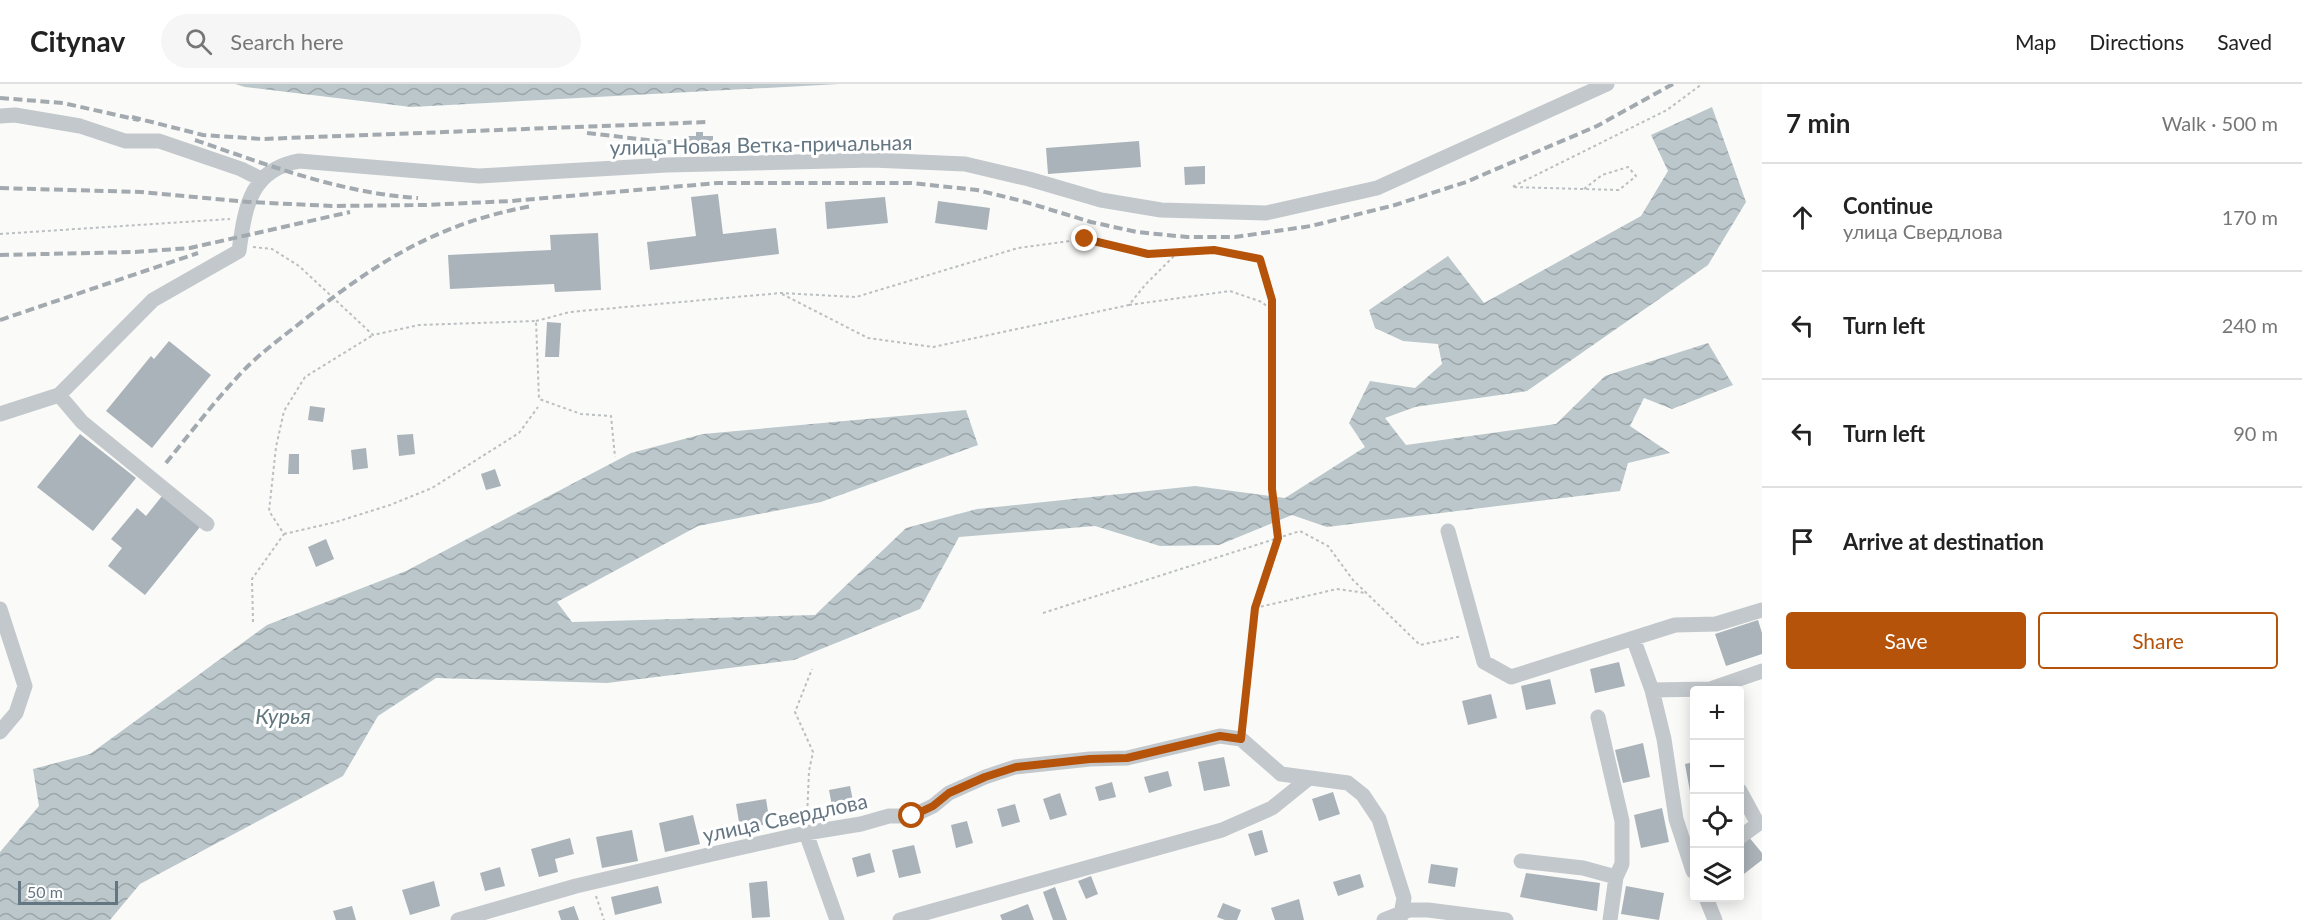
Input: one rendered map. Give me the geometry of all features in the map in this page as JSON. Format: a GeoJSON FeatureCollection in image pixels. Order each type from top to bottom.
{"type":"FeatureCollection","features":[{"type":"Feature","properties":{"kind":"street","name":"улица Новая Ветка-причальная"},"geometry":{"type":"LineString","coordinates":[[261,179],[287,164],[299,161],[479,176],[667,165],[872,160],[965,164],[1029,179],[1101,200],[1161,210],[1266,213],[1377,189],[1607,84]]}},
{"type":"Feature","properties":{"kind":"street"},"geometry":{"type":"LineString","coordinates":[[0,116],[15,115],[80,126],[125,141],[159,141],[242,169],[261,179],[245,218],[239,251],[153,300],[59,395],[0,414]]}},
{"type":"Feature","properties":{"kind":"street"},"geometry":{"type":"LineString","coordinates":[[59,395],[82,422],[207,524]]}},
{"type":"Feature","properties":{"kind":"street"},"geometry":{"type":"LineString","coordinates":[[1448,531],[1484,662],[1511,678],[1674,625],[1716,624],[1762,610]]}},
{"type":"Feature","properties":{"kind":"street"},"geometry":{"type":"LineString","coordinates":[[0,609],[25,686],[16,713],[0,732]]}},
{"type":"Feature","properties":{"kind":"street"},"geometry":{"type":"LineString","coordinates":[[1633,638],[1652,690],[1664,739],[1676,819],[1690,862]]}},
{"type":"Feature","properties":{"kind":"street"},"geometry":{"type":"LineString","coordinates":[[1725,686],[1762,670]]}},
{"type":"Feature","properties":{"kind":"street"},"geometry":{"type":"LineString","coordinates":[[1652,690],[1690,689]]}},
{"type":"Feature","properties":{"kind":"street"},"geometry":{"type":"LineString","coordinates":[[1598,717],[1622,821],[1622,864],[1616,877],[1610,920]]}},
{"type":"Feature","properties":{"kind":"street","name":"улица Свердлова"},"geometry":{"type":"LineString","coordinates":[[458,920],[591,882],[806,833],[861,824],[889,816],[912,816],[933,806],[949,793],[985,777],[1016,767],[1090,759],[1127,758],[1220,736],[1241,739]]}},
{"type":"Feature","properties":{"kind":"street"},"geometry":{"type":"LineString","coordinates":[[1241,739],[1281,774],[1348,783],[1363,795],[1379,819],[1404,898],[1400,917]]}},
{"type":"Feature","properties":{"kind":"street"},"geometry":{"type":"LineString","coordinates":[[900,920],[1222,830],[1272,808],[1308,779]]}},
{"type":"Feature","properties":{"kind":"street"},"geometry":{"type":"LineString","coordinates":[[1742,794],[1760,826],[1744,835]]}},
{"type":"Feature","properties":{"kind":"street"},"geometry":{"type":"LineString","coordinates":[[806,833],[837,920]]}},
{"type":"Feature","properties":{"kind":"street"},"geometry":{"type":"LineString","coordinates":[[1521,861],[1583,868],[1616,877]]}},
{"type":"Feature","properties":{"kind":"street"},"geometry":{"type":"LineString","coordinates":[[1708,902],[1715,920]]}},
{"type":"Feature","properties":{"kind":"street"},"geometry":{"type":"LineString","coordinates":[[1384,920],[1400,917],[1409,910],[1428,910],[1506,920]]}},
{"type":"Feature","properties":{"kind":"path"},"geometry":{"type":"LineString","coordinates":[[1584,189],[1602,175],[1628,167],[1636,176],[1619,190],[1512,187],[1667,110],[1702,84]]}},
{"type":"Feature","properties":{"kind":"path"},"geometry":{"type":"LineString","coordinates":[[0,234],[245,218]]}},
{"type":"Feature","properties":{"kind":"path"},"geometry":{"type":"LineString","coordinates":[[284,534],[268,511],[276,447],[284,411],[305,377],[373,335],[419,326],[536,321],[570,312],[781,293],[856,297],[1018,248],[1085,239],[1148,254],[1214,250],[1260,259],[1272,300],[1272,489],[1278,538],[1255,608],[1241,739]]}},
{"type":"Feature","properties":{"kind":"path"},"geometry":{"type":"LineString","coordinates":[[239,251],[248,247],[261,247],[272,249],[287,257],[300,266],[373,335]]}},
{"type":"Feature","properties":{"kind":"path"},"geometry":{"type":"LineString","coordinates":[[1129,305],[1145,285],[1178,252]]}},
{"type":"Feature","properties":{"kind":"path"},"geometry":{"type":"LineString","coordinates":[[781,293],[868,338],[933,347],[1129,305],[1230,291],[1262,302],[1272,311]]}},
{"type":"Feature","properties":{"kind":"path"},"geometry":{"type":"LineString","coordinates":[[536,321],[539,399],[582,414],[611,416],[615,457]]}},
{"type":"Feature","properties":{"kind":"path"},"geometry":{"type":"LineString","coordinates":[[253,622],[252,579],[284,534],[336,522],[390,505],[432,488],[519,433],[538,407]]}},
{"type":"Feature","properties":{"kind":"path"},"geometry":{"type":"LineString","coordinates":[[1043,613],[1300,531],[1328,546],[1353,580],[1420,645],[1476,633]]}},
{"type":"Feature","properties":{"kind":"path"},"geometry":{"type":"LineString","coordinates":[[1255,608],[1337,589],[1366,593]]}},
{"type":"Feature","properties":{"kind":"path"},"geometry":{"type":"LineString","coordinates":[[806,833],[809,771],[813,752],[795,712],[812,669]]}},
{"type":"Feature","properties":{"kind":"path"},"geometry":{"type":"LineString","coordinates":[[591,882],[604,920]]}},
{"type":"Feature","properties":{"kind":"water"},"geometry":{"type":"Polygon","coordinates":[[[235,84],[839,84],[411,107],[235,84]]]}},
{"type":"Feature","properties":{"kind":"water","name":"Курья"},"geometry":{"type":"Polygon","coordinates":[[[1712,107],[1746,202],[1708,265],[1527,391],[1415,407],[1385,418],[1406,445],[1556,424],[1605,376],[1708,343],[1733,385],[1672,409],[1644,398],[1630,426],[1670,453],[1628,463],[1620,491],[1327,527],[1292,515],[1219,545],[1160,546],[1095,526],[959,537],[920,609],[794,660],[607,683],[436,678],[378,716],[343,776],[140,884],[110,920],[0,920],[0,852],[39,806],[33,769],[90,754],[267,625],[406,571],[631,453],[703,434],[966,410],[978,445],[821,502],[698,526],[557,602],[572,622],[815,615],[906,528],[977,509],[1195,486],[1285,498],[1365,447],[1349,423],[1370,381],[1415,388],[1442,364],[1438,344],[1403,341],[1375,328],[1369,310],[1448,256],[1484,303],[1641,216],[1668,171],[1651,135],[1712,107]]]}},
{"type":"Feature","properties":{"kind":"building"},"geometry":{"type":"Polygon","coordinates":[[[696,132],[703,132],[703,136],[713,136],[713,150],[689,150],[688,136],[696,136],[696,132]]]}},
{"type":"Feature","properties":{"kind":"building"},"geometry":{"type":"Polygon","coordinates":[[[1139,141],[1141,167],[1048,174],[1046,148],[1139,141]]]}},
{"type":"Feature","properties":{"kind":"building"},"geometry":{"type":"Polygon","coordinates":[[[1205,166],[1205,184],[1185,185],[1184,167],[1205,166]]]}},
{"type":"Feature","properties":{"kind":"building"},"geometry":{"type":"Polygon","coordinates":[[[718,194],[723,234],[776,228],[779,254],[650,270],[647,242],[696,236],[691,197],[718,194]]]}},
{"type":"Feature","properties":{"kind":"building"},"geometry":{"type":"Polygon","coordinates":[[[885,197],[888,223],[827,229],[825,202],[885,197]]]}},
{"type":"Feature","properties":{"kind":"building"},"geometry":{"type":"Polygon","coordinates":[[[938,201],[990,208],[987,230],[935,223],[938,201]]]}},
{"type":"Feature","properties":{"kind":"building"},"geometry":{"type":"Polygon","coordinates":[[[598,233],[601,290],[555,292],[554,284],[450,289],[448,255],[551,250],[550,235],[598,233]]]}},
{"type":"Feature","properties":{"kind":"building"},"geometry":{"type":"Polygon","coordinates":[[[547,322],[561,323],[559,357],[545,357],[547,322]]]}},
{"type":"Feature","properties":{"kind":"building"},"geometry":{"type":"Polygon","coordinates":[[[169,341],[211,375],[152,448],[106,411],[151,356],[154,359],[169,341]]]}},
{"type":"Feature","properties":{"kind":"building"},"geometry":{"type":"Polygon","coordinates":[[[310,406],[325,408],[323,422],[308,420],[310,406]]]}},
{"type":"Feature","properties":{"kind":"building"},"geometry":{"type":"Polygon","coordinates":[[[80,434],[136,478],[93,531],[37,487],[80,434]]]}},
{"type":"Feature","properties":{"kind":"building"},"geometry":{"type":"Polygon","coordinates":[[[413,434],[415,454],[399,456],[397,435],[413,434]]]}},
{"type":"Feature","properties":{"kind":"building"},"geometry":{"type":"Polygon","coordinates":[[[366,448],[368,468],[353,470],[351,450],[366,448]]]}},
{"type":"Feature","properties":{"kind":"building"},"geometry":{"type":"Polygon","coordinates":[[[289,454],[299,454],[299,474],[288,474],[289,454]]]}},
{"type":"Feature","properties":{"kind":"building"},"geometry":{"type":"Polygon","coordinates":[[[495,469],[501,486],[486,490],[481,474],[495,469]]]}},
{"type":"Feature","properties":{"kind":"building"},"geometry":{"type":"Polygon","coordinates":[[[162,496],[200,527],[145,595],[108,566],[122,548],[111,539],[137,508],[146,516],[162,496]]]}},
{"type":"Feature","properties":{"kind":"building"},"geometry":{"type":"Polygon","coordinates":[[[326,539],[334,559],[316,567],[308,547],[326,539]]]}},
{"type":"Feature","properties":{"kind":"building"},"geometry":{"type":"Polygon","coordinates":[[[1758,620],[1762,633],[1762,654],[1726,666],[1715,634],[1758,620]]]}},
{"type":"Feature","properties":{"kind":"building"},"geometry":{"type":"Polygon","coordinates":[[[1619,662],[1625,686],[1595,693],[1590,669],[1619,662]]]}},
{"type":"Feature","properties":{"kind":"building"},"geometry":{"type":"Polygon","coordinates":[[[1550,679],[1556,704],[1526,710],[1521,686],[1550,679]]]}},
{"type":"Feature","properties":{"kind":"building"},"geometry":{"type":"Polygon","coordinates":[[[1491,694],[1497,718],[1468,725],[1462,701],[1491,694]]]}},
{"type":"Feature","properties":{"kind":"building"},"geometry":{"type":"Polygon","coordinates":[[[1643,743],[1650,777],[1623,783],[1615,750],[1643,743]]]}},
{"type":"Feature","properties":{"kind":"building"},"geometry":{"type":"Polygon","coordinates":[[[1224,757],[1230,786],[1204,791],[1198,762],[1224,757]]]}},
{"type":"Feature","properties":{"kind":"building"},"geometry":{"type":"Polygon","coordinates":[[[1690,763],[1690,792],[1685,764],[1690,763]]]}},
{"type":"Feature","properties":{"kind":"building"},"geometry":{"type":"Polygon","coordinates":[[[1168,771],[1172,786],[1149,793],[1144,777],[1168,771]]]}},
{"type":"Feature","properties":{"kind":"building"},"geometry":{"type":"Polygon","coordinates":[[[1112,782],[1116,797],[1099,801],[1095,787],[1112,782]]]}},
{"type":"Feature","properties":{"kind":"building"},"geometry":{"type":"Polygon","coordinates":[[[850,786],[854,806],[833,811],[829,790],[850,786]]]}},
{"type":"Feature","properties":{"kind":"building"},"geometry":{"type":"Polygon","coordinates":[[[1333,792],[1340,814],[1319,821],[1312,799],[1333,792]]]}},
{"type":"Feature","properties":{"kind":"building"},"geometry":{"type":"Polygon","coordinates":[[[1060,793],[1067,815],[1050,820],[1043,799],[1060,793]]]}},
{"type":"Feature","properties":{"kind":"building"},"geometry":{"type":"Polygon","coordinates":[[[766,799],[770,824],[740,828],[736,804],[766,799]]]}},
{"type":"Feature","properties":{"kind":"building"},"geometry":{"type":"Polygon","coordinates":[[[1015,804],[1020,822],[1002,827],[997,809],[1015,804]]]}},
{"type":"Feature","properties":{"kind":"building"},"geometry":{"type":"Polygon","coordinates":[[[1662,808],[1669,842],[1641,848],[1634,815],[1662,808]]]}},
{"type":"Feature","properties":{"kind":"building"},"geometry":{"type":"Polygon","coordinates":[[[693,815],[700,844],[665,852],[659,823],[693,815]]]}},
{"type":"Feature","properties":{"kind":"building"},"geometry":{"type":"Polygon","coordinates":[[[967,821],[973,843],[956,848],[951,825],[967,821]]]}},
{"type":"Feature","properties":{"kind":"building"},"geometry":{"type":"Polygon","coordinates":[[[632,830],[638,861],[602,868],[596,837],[632,830]]]}},
{"type":"Feature","properties":{"kind":"building"},"geometry":{"type":"Polygon","coordinates":[[[1262,830],[1268,852],[1255,856],[1248,834],[1262,830]]]}},
{"type":"Feature","properties":{"kind":"building"},"geometry":{"type":"Polygon","coordinates":[[[1748,836],[1762,853],[1762,860],[1744,874],[1744,848],[1744,839],[1748,836]]]}},
{"type":"Feature","properties":{"kind":"building"},"geometry":{"type":"Polygon","coordinates":[[[570,838],[574,854],[555,859],[558,872],[539,877],[531,849],[570,838]]]}},
{"type":"Feature","properties":{"kind":"building"},"geometry":{"type":"Polygon","coordinates":[[[914,845],[921,873],[899,878],[892,850],[914,845]]]}},
{"type":"Feature","properties":{"kind":"building"},"geometry":{"type":"Polygon","coordinates":[[[870,853],[875,872],[857,877],[852,858],[870,853]]]}},
{"type":"Feature","properties":{"kind":"building"},"geometry":{"type":"Polygon","coordinates":[[[1431,864],[1458,868],[1455,887],[1428,883],[1431,864]]]}},
{"type":"Feature","properties":{"kind":"building"},"geometry":{"type":"Polygon","coordinates":[[[500,867],[505,886],[485,891],[480,873],[500,867]]]}},
{"type":"Feature","properties":{"kind":"building"},"geometry":{"type":"Polygon","coordinates":[[[1526,873],[1600,883],[1597,911],[1520,897],[1526,873]]]}},
{"type":"Feature","properties":{"kind":"building"},"geometry":{"type":"Polygon","coordinates":[[[1360,874],[1364,887],[1338,896],[1333,882],[1360,874]]]}},
{"type":"Feature","properties":{"kind":"building"},"geometry":{"type":"Polygon","coordinates":[[[1091,876],[1098,894],[1086,899],[1078,881],[1091,876]]]}},
{"type":"Feature","properties":{"kind":"building"},"geometry":{"type":"Polygon","coordinates":[[[434,881],[440,906],[410,915],[402,890],[434,881]]]}},
{"type":"Feature","properties":{"kind":"building"},"geometry":{"type":"Polygon","coordinates":[[[767,881],[770,917],[752,918],[749,883],[767,881]]]}},
{"type":"Feature","properties":{"kind":"building"},"geometry":{"type":"Polygon","coordinates":[[[658,886],[662,903],[615,915],[611,897],[658,886]]]}},
{"type":"Feature","properties":{"kind":"building"},"geometry":{"type":"Polygon","coordinates":[[[1626,886],[1664,893],[1659,920],[1621,914],[1626,886]]]}},
{"type":"Feature","properties":{"kind":"building"},"geometry":{"type":"Polygon","coordinates":[[[1055,887],[1067,920],[1053,920],[1043,892],[1055,887]]]}},
{"type":"Feature","properties":{"kind":"building"},"geometry":{"type":"Polygon","coordinates":[[[1299,899],[1304,920],[1275,920],[1271,908],[1299,899]]]}},
{"type":"Feature","properties":{"kind":"building"},"geometry":{"type":"Polygon","coordinates":[[[1223,903],[1241,910],[1237,920],[1217,917],[1223,903]]]}},
{"type":"Feature","properties":{"kind":"building"},"geometry":{"type":"Polygon","coordinates":[[[1028,904],[1034,920],[1002,920],[1000,915],[1028,904]]]}},
{"type":"Feature","properties":{"kind":"building"},"geometry":{"type":"Polygon","coordinates":[[[352,906],[356,920],[336,920],[333,911],[352,906]]]}},
{"type":"Feature","properties":{"kind":"building"},"geometry":{"type":"Polygon","coordinates":[[[574,906],[579,920],[561,920],[558,911],[574,906]]]}},
{"type":"Feature","properties":{"kind":"railway"},"geometry":{"type":"LineString","coordinates":[[0,188],[141,192],[249,202],[332,206],[511,201],[718,183],[911,183],[977,190],[1091,222],[1137,232],[1187,237],[1235,237],[1311,226],[1395,205],[1466,182],[1597,126],[1673,84]]}},
{"type":"Feature","properties":{"kind":"railway"},"geometry":{"type":"LineString","coordinates":[[0,98],[63,103],[139,120]]}},
{"type":"Feature","properties":{"kind":"railway"},"geometry":{"type":"LineString","coordinates":[[132,117],[203,135],[262,139],[708,122]]}},
{"type":"Feature","properties":{"kind":"railway"},"geometry":{"type":"LineString","coordinates":[[587,133],[665,142],[710,142]]}},
{"type":"Feature","properties":{"kind":"railway"},"geometry":{"type":"LineString","coordinates":[[195,140],[332,184],[418,198]]}},
{"type":"Feature","properties":{"kind":"railway"},"geometry":{"type":"LineString","coordinates":[[166,463],[249,365],[361,277],[440,233],[468,222],[532,206]]}},
{"type":"Feature","properties":{"kind":"railway"},"geometry":{"type":"LineString","coordinates":[[0,255],[135,252],[190,248],[350,212]]}},
{"type":"Feature","properties":{"kind":"railway"},"geometry":{"type":"LineString","coordinates":[[0,320],[198,253]]}},
{"type":"Feature","properties":{"kind":"route"},"geometry":{"type":"LineString","coordinates":[[912,816],[933,806],[949,793],[985,777],[1016,767],[1053,762],[1127,758],[1220,736],[1241,739],[1255,608],[1278,538],[1272,489],[1274,428],[1272,300],[1260,259],[1214,250],[1148,254],[1085,239]]}}]}
